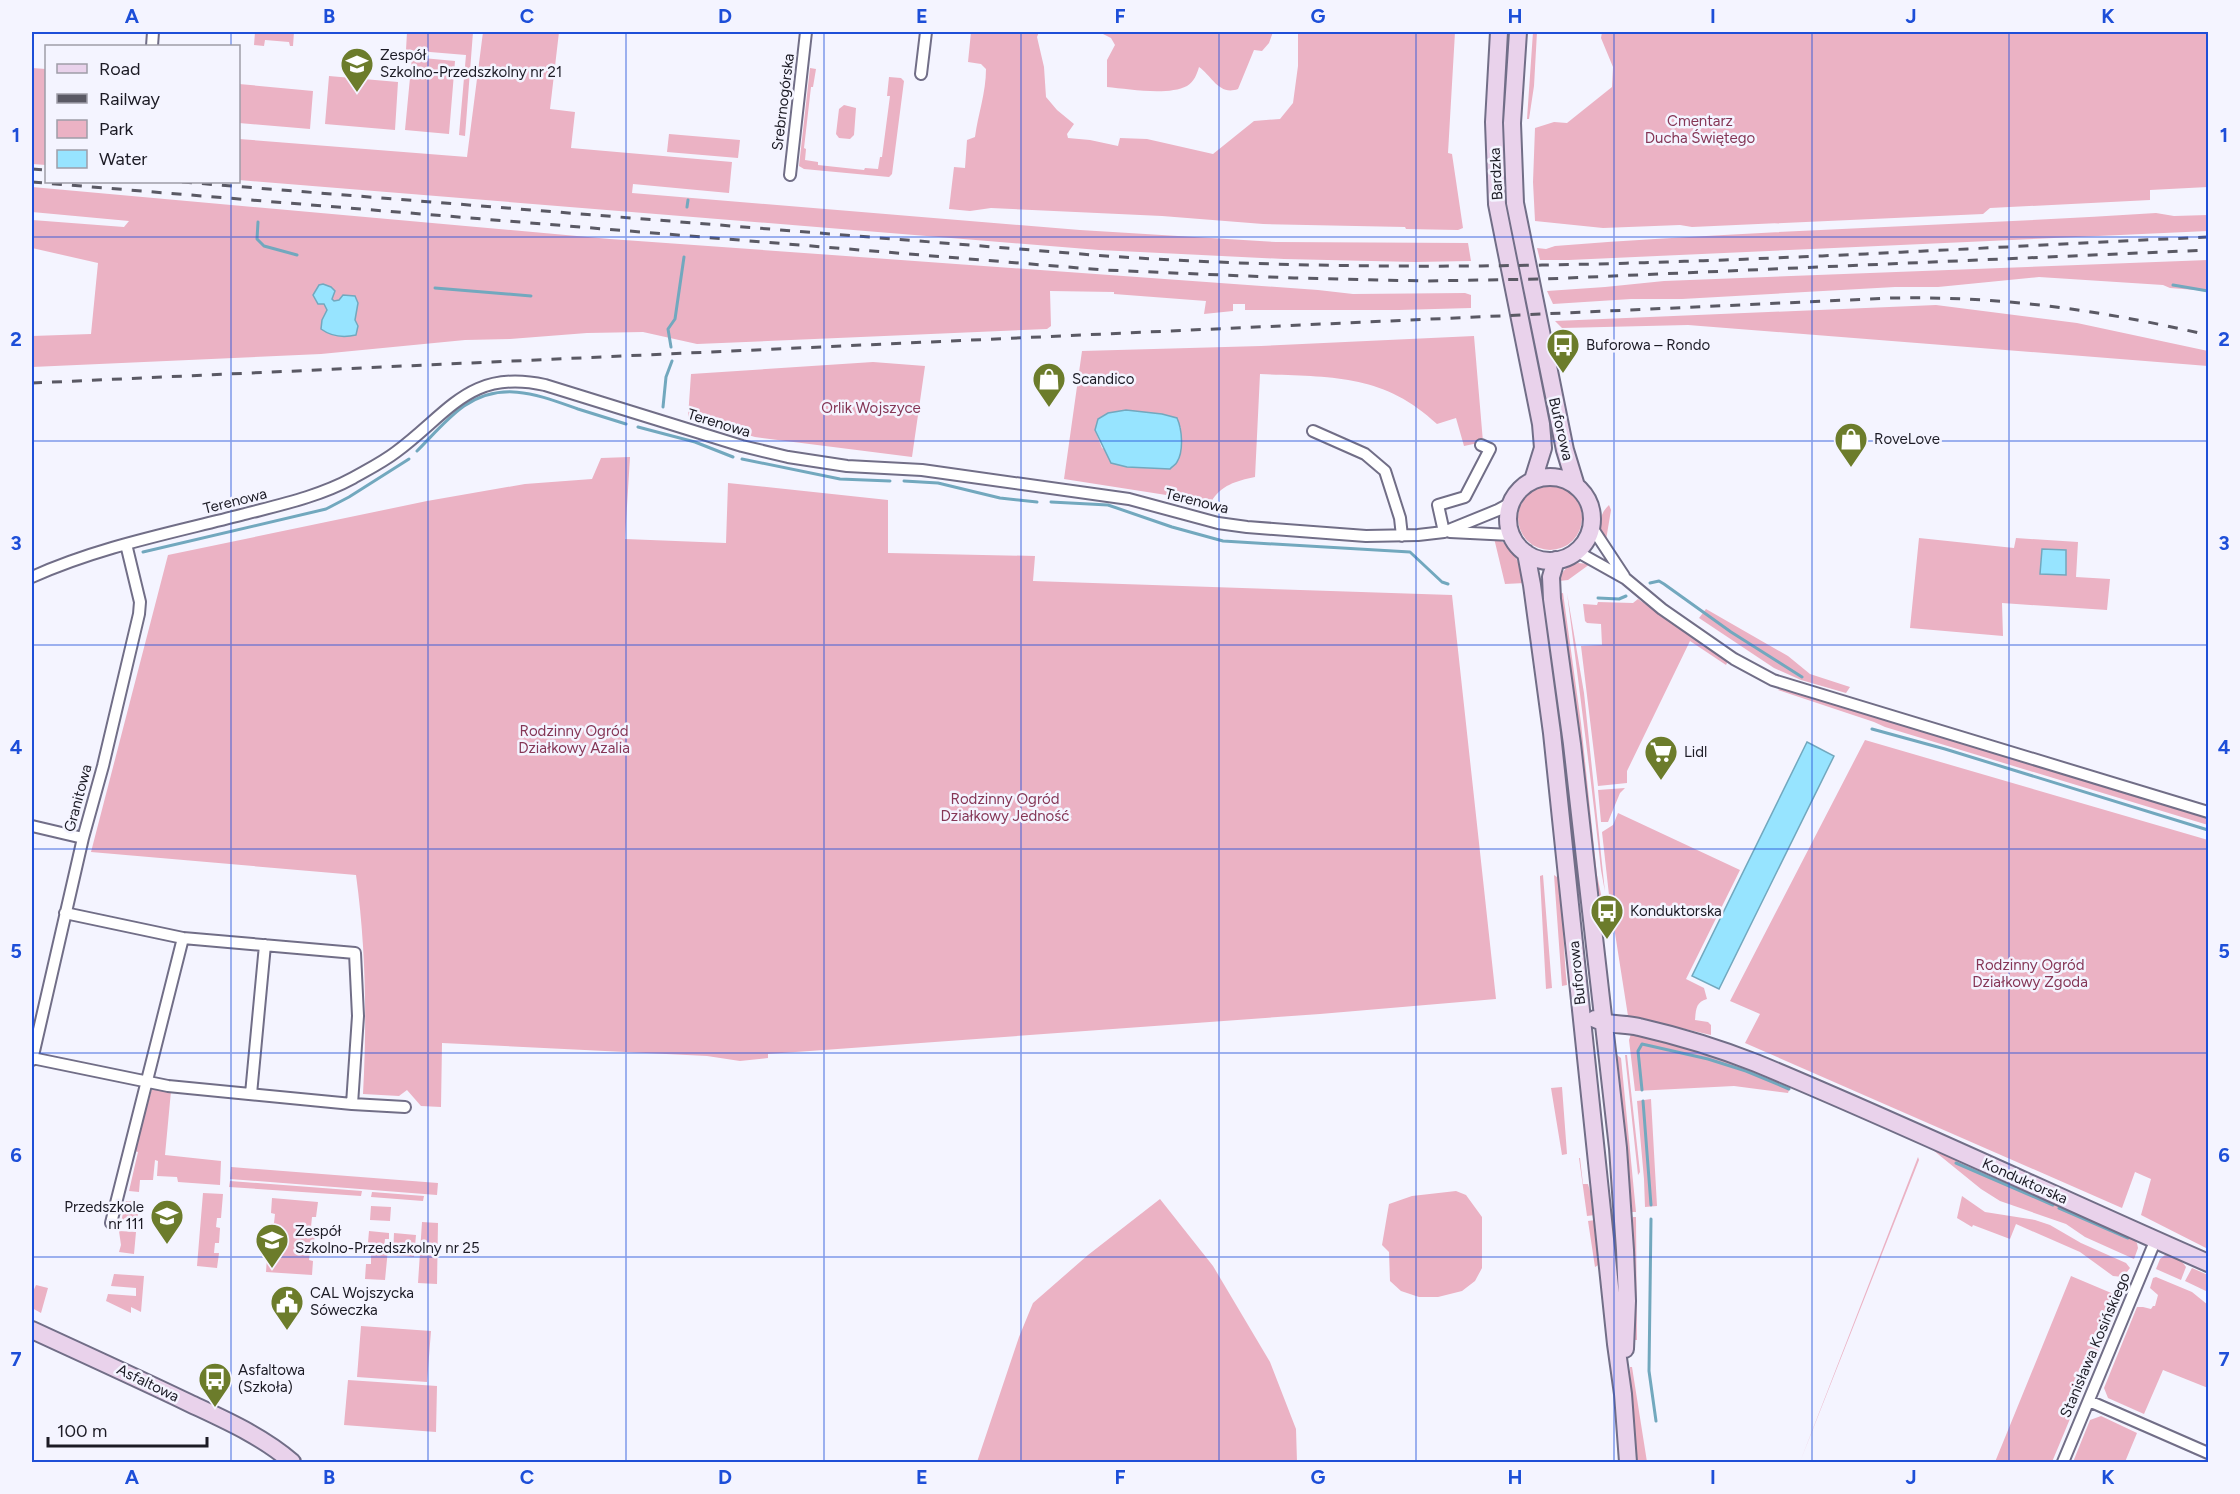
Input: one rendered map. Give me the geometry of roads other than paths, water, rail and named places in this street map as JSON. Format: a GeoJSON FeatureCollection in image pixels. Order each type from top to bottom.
{"type":"FeatureCollection","features":[{"type":"Feature","properties":{"kind":"main road","name":"Bardzka"},"geometry":{"type":"LineString","coordinates":[[1499,32],[1495,106],[1495,172],[1500,225],[1518,315]]}},
{"type":"Feature","properties":{"kind":"main road","name":"Bardzka"},"geometry":{"type":"LineString","coordinates":[[1518,32],[1512,123],[1514,180],[1516,212],[1533,300]]}},
{"type":"Feature","properties":{"kind":"main road","name":"Buforowa"},"geometry":{"type":"LineString","coordinates":[[1533,300],[1565,450],[1576,486]]}},
{"type":"Feature","properties":{"kind":"main road","name":"Buforowa"},"geometry":{"type":"LineString","coordinates":[[1518,315],[1542,434],[1542,453],[1533,480]]}},
{"type":"Feature","properties":{"kind":"main road"},"geometry":{"type":"LineString","coordinates":[[1547,477],[1560,478],[1576,486],[1588,502],[1592,517],[1588,536],[1576,551],[1556,560],[1545,561],[1526,553],[1511,535],[1508,522],[1511,503],[1517,493],[1533,480],[1547,477]]}},
{"type":"Feature","properties":{"kind":"main road","name":"Buforowa"},"geometry":{"type":"LineString","coordinates":[[1526,553],[1552,733],[1623,1394],[1628,1462]]}},
{"type":"Feature","properties":{"kind":"main road","name":"Buforowa"},"geometry":{"type":"LineString","coordinates":[[1556,560],[1551,577],[1552,599],[1572,744],[1624,1213],[1627,1301],[1623,1394]]}},
{"type":"Feature","properties":{"kind":"main road","name":"Konduktorska"},"geometry":{"type":"LineString","coordinates":[[1581,1011],[1603,1023],[1648,1029],[1694,1041],[1755,1063],[1881,1116],[2208,1263]]}},
{"type":"Feature","properties":{"kind":"main road"},"geometry":{"type":"LineString","coordinates":[[1584,1039],[1603,1023]]}},
{"type":"Feature","properties":{"kind":"main road","name":"Asfaltowa"},"geometry":{"type":"LineString","coordinates":[[32,1330],[122,1370],[220,1418],[274,1447],[292,1462]]}},
{"type":"Feature","properties":{"kind":"street","name":"Srebrnogórska"},"geometry":{"type":"LineString","coordinates":[[789,175],[806,32]]}},
{"type":"Feature","properties":{"kind":"street"},"geometry":{"type":"LineString","coordinates":[[921,74],[926,32]]}},
{"type":"Feature","properties":{"kind":"street","name":"Terenowa"},"geometry":{"type":"LineString","coordinates":[[32,577],[126,544],[304,499],[351,479],[395,453],[476,389],[496,382],[513,380],[545,385],[742,446],[788,457],[847,466],[922,470],[1129,499],[1218,523],[1247,527],[1366,536],[1402,536],[1444,531],[1511,535]]}},
{"type":"Feature","properties":{"kind":"street"},"geometry":{"type":"LineString","coordinates":[[1313,431],[1370,457],[1385,471],[1400,518],[1402,536]]}},
{"type":"Feature","properties":{"kind":"street"},"geometry":{"type":"LineString","coordinates":[[1444,531],[1438,505],[1465,497],[1490,449],[1481,444]]}},
{"type":"Feature","properties":{"kind":"street","name":"Terenowa"},"geometry":{"type":"LineString","coordinates":[[1444,531],[1511,503]]}},
{"type":"Feature","properties":{"kind":"street"},"geometry":{"type":"LineString","coordinates":[[1591,526],[1626,579]]}},
{"type":"Feature","properties":{"kind":"street","name":"Granitowa"},"geometry":{"type":"LineString","coordinates":[[32,1059],[83,838],[103,766],[139,614],[140,602],[126,544]]}},
{"type":"Feature","properties":{"kind":"street"},"geometry":{"type":"LineString","coordinates":[[1576,551],[1626,579],[1689,629],[1752,670],[1773,680],[2208,812]]}},
{"type":"Feature","properties":{"kind":"street"},"geometry":{"type":"LineString","coordinates":[[32,826],[83,838]]}},
{"type":"Feature","properties":{"kind":"street"},"geometry":{"type":"LineString","coordinates":[[65,913],[183,938],[355,954],[358,1016],[352,1104]]}},
{"type":"Feature","properties":{"kind":"street"},"geometry":{"type":"LineString","coordinates":[[111,1223],[183,938]]}},
{"type":"Feature","properties":{"kind":"street"},"geometry":{"type":"LineString","coordinates":[[251,1094],[265,945]]}},
{"type":"Feature","properties":{"kind":"street"},"geometry":{"type":"LineString","coordinates":[[32,1059],[168,1086],[405,1107]]}},
{"type":"Feature","properties":{"kind":"street","name":"Stanisława Kosińskiego"},"geometry":{"type":"LineString","coordinates":[[2063,1462],[2156,1239]]}},
{"type":"Feature","properties":{"kind":"street"},"geometry":{"type":"LineString","coordinates":[[2089,1401],[2208,1453],[2204,1462]]}},
{"type":"Feature","properties":{"kind":"water"},"geometry":{"type":"Polygon","coordinates":[[[323,284],[335,291],[332,299],[334,301],[339,300],[343,295],[355,296],[358,303],[355,320],[358,326],[356,335],[338,336],[321,329],[327,310],[324,304],[318,304],[313,295],[319,285],[323,284]]]}},
{"type":"Feature","properties":{"kind":"water"},"geometry":{"type":"Polygon","coordinates":[[[1126,410],[1177,418],[1181,434],[1181,452],[1170,469],[1127,467],[1111,463],[1095,430],[1098,419],[1108,413],[1126,410]]]}},
{"type":"Feature","properties":{"kind":"water"},"geometry":{"type":"Polygon","coordinates":[[[2042,549],[2066,550],[2066,575],[2040,574],[2042,549]]]}},
{"type":"Feature","properties":{"kind":"water"},"geometry":{"type":"Polygon","coordinates":[[[1807,742],[1834,756],[1719,989],[1692,976],[1807,742]]]}},
{"type":"Feature","properties":{"kind":"waterway"},"geometry":{"type":"LineString","coordinates":[[687,207],[688,200]]}},
{"type":"Feature","properties":{"kind":"waterway"},"geometry":{"type":"LineString","coordinates":[[258,222],[257,239],[264,246],[297,255]]}},
{"type":"Feature","properties":{"kind":"waterway"},"geometry":{"type":"LineString","coordinates":[[671,347],[668,329],[675,319],[684,257]]}},
{"type":"Feature","properties":{"kind":"waterway"},"geometry":{"type":"LineString","coordinates":[[2173,285],[2208,291]]}},
{"type":"Feature","properties":{"kind":"waterway"},"geometry":{"type":"LineString","coordinates":[[435,288],[531,296]]}},
{"type":"Feature","properties":{"kind":"waterway"},"geometry":{"type":"LineString","coordinates":[[663,407],[666,377],[672,361]]}},
{"type":"Feature","properties":{"kind":"waterway"},"geometry":{"type":"LineString","coordinates":[[417,451],[464,406],[478,398],[507,392],[535,395],[626,424]]}},
{"type":"Feature","properties":{"kind":"waterway"},"geometry":{"type":"LineString","coordinates":[[638,427],[695,442],[733,457]]}},
{"type":"Feature","properties":{"kind":"waterway"},"geometry":{"type":"LineString","coordinates":[[143,552],[326,509],[409,459]]}},
{"type":"Feature","properties":{"kind":"waterway"},"geometry":{"type":"LineString","coordinates":[[742,459],[840,479],[890,481]]}},
{"type":"Feature","properties":{"kind":"waterway"},"geometry":{"type":"LineString","coordinates":[[904,481],[938,483],[1000,498],[1037,502]]}},
{"type":"Feature","properties":{"kind":"waterway"},"geometry":{"type":"LineString","coordinates":[[1051,502],[1108,505],[1172,527],[1223,541],[1410,552],[1442,582],[1448,584]]}},
{"type":"Feature","properties":{"kind":"waterway"},"geometry":{"type":"LineString","coordinates":[[1650,583],[1659,581],[1664,584],[1731,632],[1802,677]]}},
{"type":"Feature","properties":{"kind":"waterway"},"geometry":{"type":"LineString","coordinates":[[1598,598],[1619,599],[1626,596]]}},
{"type":"Feature","properties":{"kind":"waterway"},"geometry":{"type":"LineString","coordinates":[[1872,729],[1945,749],[2208,830]]}},
{"type":"Feature","properties":{"kind":"waterway"},"geometry":{"type":"LineString","coordinates":[[1642,1090],[1638,1051],[1642,1044],[1708,1059],[1746,1071],[1789,1089]]}},
{"type":"Feature","properties":{"kind":"waterway"},"geometry":{"type":"LineString","coordinates":[[1643,1101],[1651,1205]]}},
{"type":"Feature","properties":{"kind":"waterway"},"geometry":{"type":"LineString","coordinates":[[1956,1163],[2053,1205]]}},
{"type":"Feature","properties":{"kind":"waterway"},"geometry":{"type":"LineString","coordinates":[[2059,1208],[2128,1238]]}},
{"type":"Feature","properties":{"kind":"waterway"},"geometry":{"type":"LineString","coordinates":[[1651,1219],[1649,1371],[1656,1421]]}},
{"type":"Feature","properties":{"kind":"railway"},"geometry":{"type":"LineString","coordinates":[[32,169],[45,170]]}},
{"type":"Feature","properties":{"kind":"railway"},"geometry":{"type":"LineString","coordinates":[[32,182],[1104,270],[1294,278],[1425,281],[1544,279],[2208,250]]}},
{"type":"Feature","properties":{"kind":"railway"},"geometry":{"type":"LineString","coordinates":[[194,183],[1106,256],[1244,263],[1382,266],[1657,262],[2208,237]]}},
{"type":"Feature","properties":{"kind":"railway"},"geometry":{"type":"LineString","coordinates":[[32,383],[1892,298],[1973,299],[2051,306],[2129,318],[2208,335]]}},
{"type":"Feature","properties":{"kind":"place","name":"Zespół Szkolno-Przedszkolny nr 21"},"geometry":{"type":"Point","coordinates":[357,93]}},
{"type":"Feature","properties":{"kind":"place","name":"Buforowa – Rondo"},"geometry":{"type":"Point","coordinates":[1563,374]}},
{"type":"Feature","properties":{"kind":"place","name":"Scandico"},"geometry":{"type":"Point","coordinates":[1049,408]}},
{"type":"Feature","properties":{"kind":"place","name":"RoveLove"},"geometry":{"type":"Point","coordinates":[1851,468]}},
{"type":"Feature","properties":{"kind":"place","name":"Lidl"},"geometry":{"type":"Point","coordinates":[1661,781]}},
{"type":"Feature","properties":{"kind":"place","name":"Konduktorska"},"geometry":{"type":"Point","coordinates":[1607,940]}},
{"type":"Feature","properties":{"kind":"place","name":"Przedszkole nr 111"},"geometry":{"type":"Point","coordinates":[167,1245]}},
{"type":"Feature","properties":{"kind":"place","name":"Zespół Szkolno-Przedszkolny nr 25"},"geometry":{"type":"Point","coordinates":[272,1269]}},
{"type":"Feature","properties":{"kind":"place","name":"CAL Wojszycka Sóweczka"},"geometry":{"type":"Point","coordinates":[287,1331]}},
{"type":"Feature","properties":{"kind":"place","name":"Asfaltowa (Szkoła)"},"geometry":{"type":"Point","coordinates":[215,1408]}},
{"type":"Feature","properties":{"kind":"park label","name":"Cmentarz Ducha Świętego"},"geometry":{"type":"Point","coordinates":[1700,130]}},
{"type":"Feature","properties":{"kind":"park label","name":"Orlik Wojszyce"},"geometry":{"type":"Point","coordinates":[871,408]}},
{"type":"Feature","properties":{"kind":"park label","name":"Rodzinny Ogród Działkowy Azalia"},"geometry":{"type":"Point","coordinates":[574,740]}},
{"type":"Feature","properties":{"kind":"park label","name":"Rodzinny Ogród Działkowy Jedność"},"geometry":{"type":"Point","coordinates":[1005,808]}},
{"type":"Feature","properties":{"kind":"park label","name":"Rodzinny Ogród Działkowy Zgoda"},"geometry":{"type":"Point","coordinates":[2030,974]}}]}
